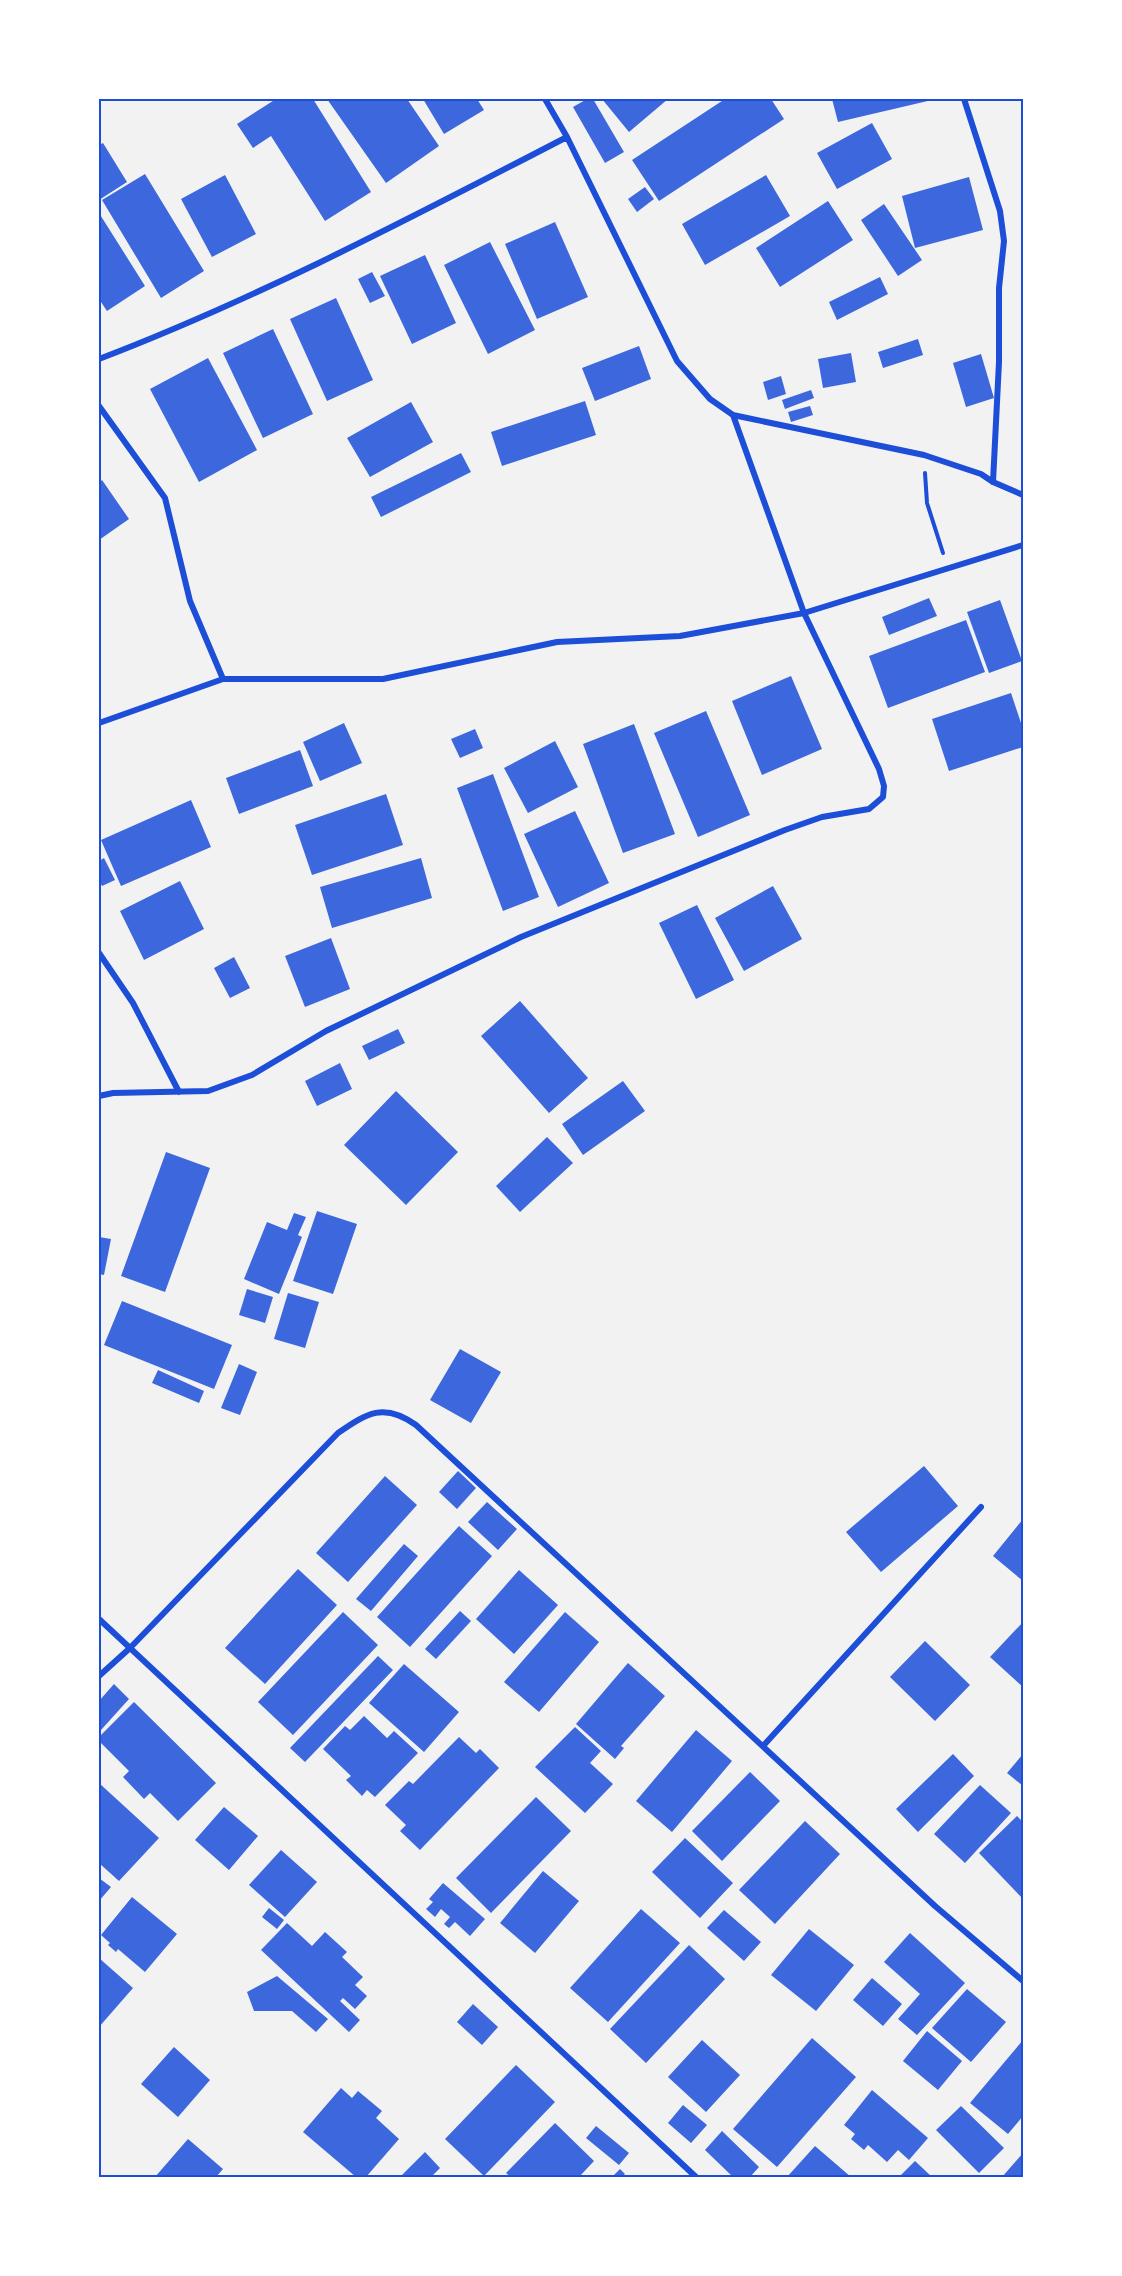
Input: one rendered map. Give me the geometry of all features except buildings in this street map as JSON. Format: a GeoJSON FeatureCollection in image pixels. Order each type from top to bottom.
{"type":"FeatureCollection","features":[{"type":"Feature","properties":{"kind":"street"},"geometry":{"type":"LineString","coordinates":[[546,99],[677,361],[710,399],[733,415],[924,454],[981,474],[1023,495]]}},
{"type":"Feature","properties":{"kind":"street"},"geometry":{"type":"LineString","coordinates":[[964,99],[1000,211],[1004,241],[999,288],[999,362],[993,482]]}},
{"type":"Feature","properties":{"kind":"street"},"geometry":{"type":"LineString","coordinates":[[99,359],[242,298],[359,244],[567,137]]}},
{"type":"Feature","properties":{"kind":"street"},"geometry":{"type":"LineString","coordinates":[[99,406],[165,498],[190,601],[223,679]]}},
{"type":"Feature","properties":{"kind":"street"},"geometry":{"type":"LineString","coordinates":[[99,1096],[113,1093],[208,1091],[252,1075],[326,1031],[521,937],[785,830],[822,817],[869,809],[883,797],[884,786],[879,769],[804,613],[733,415]]}},
{"type":"Feature","properties":{"kind":"street"},"geometry":{"type":"LineString","coordinates":[[99,723],[223,679],[383,679],[557,642],[680,636],[804,613],[1023,545]]}},
{"type":"Feature","properties":{"kind":"street"},"geometry":{"type":"LineString","coordinates":[[99,953],[133,1003],[179,1092]]}},
{"type":"Feature","properties":{"kind":"street"},"geometry":{"type":"LineString","coordinates":[[99,1676],[130,1648],[338,1433],[360,1417],[380,1410],[403,1415],[935,1906],[1023,1981]]}},
{"type":"Feature","properties":{"kind":"street"},"geometry":{"type":"LineString","coordinates":[[763,1746],[981,1507]]}},
{"type":"Feature","properties":{"kind":"street"},"geometry":{"type":"LineString","coordinates":[[99,1618],[696,2177]]}},
{"type":"Feature","properties":{"kind":"path"},"geometry":{"type":"LineString","coordinates":[[924,454],[927,503],[948,569]]}}]}
